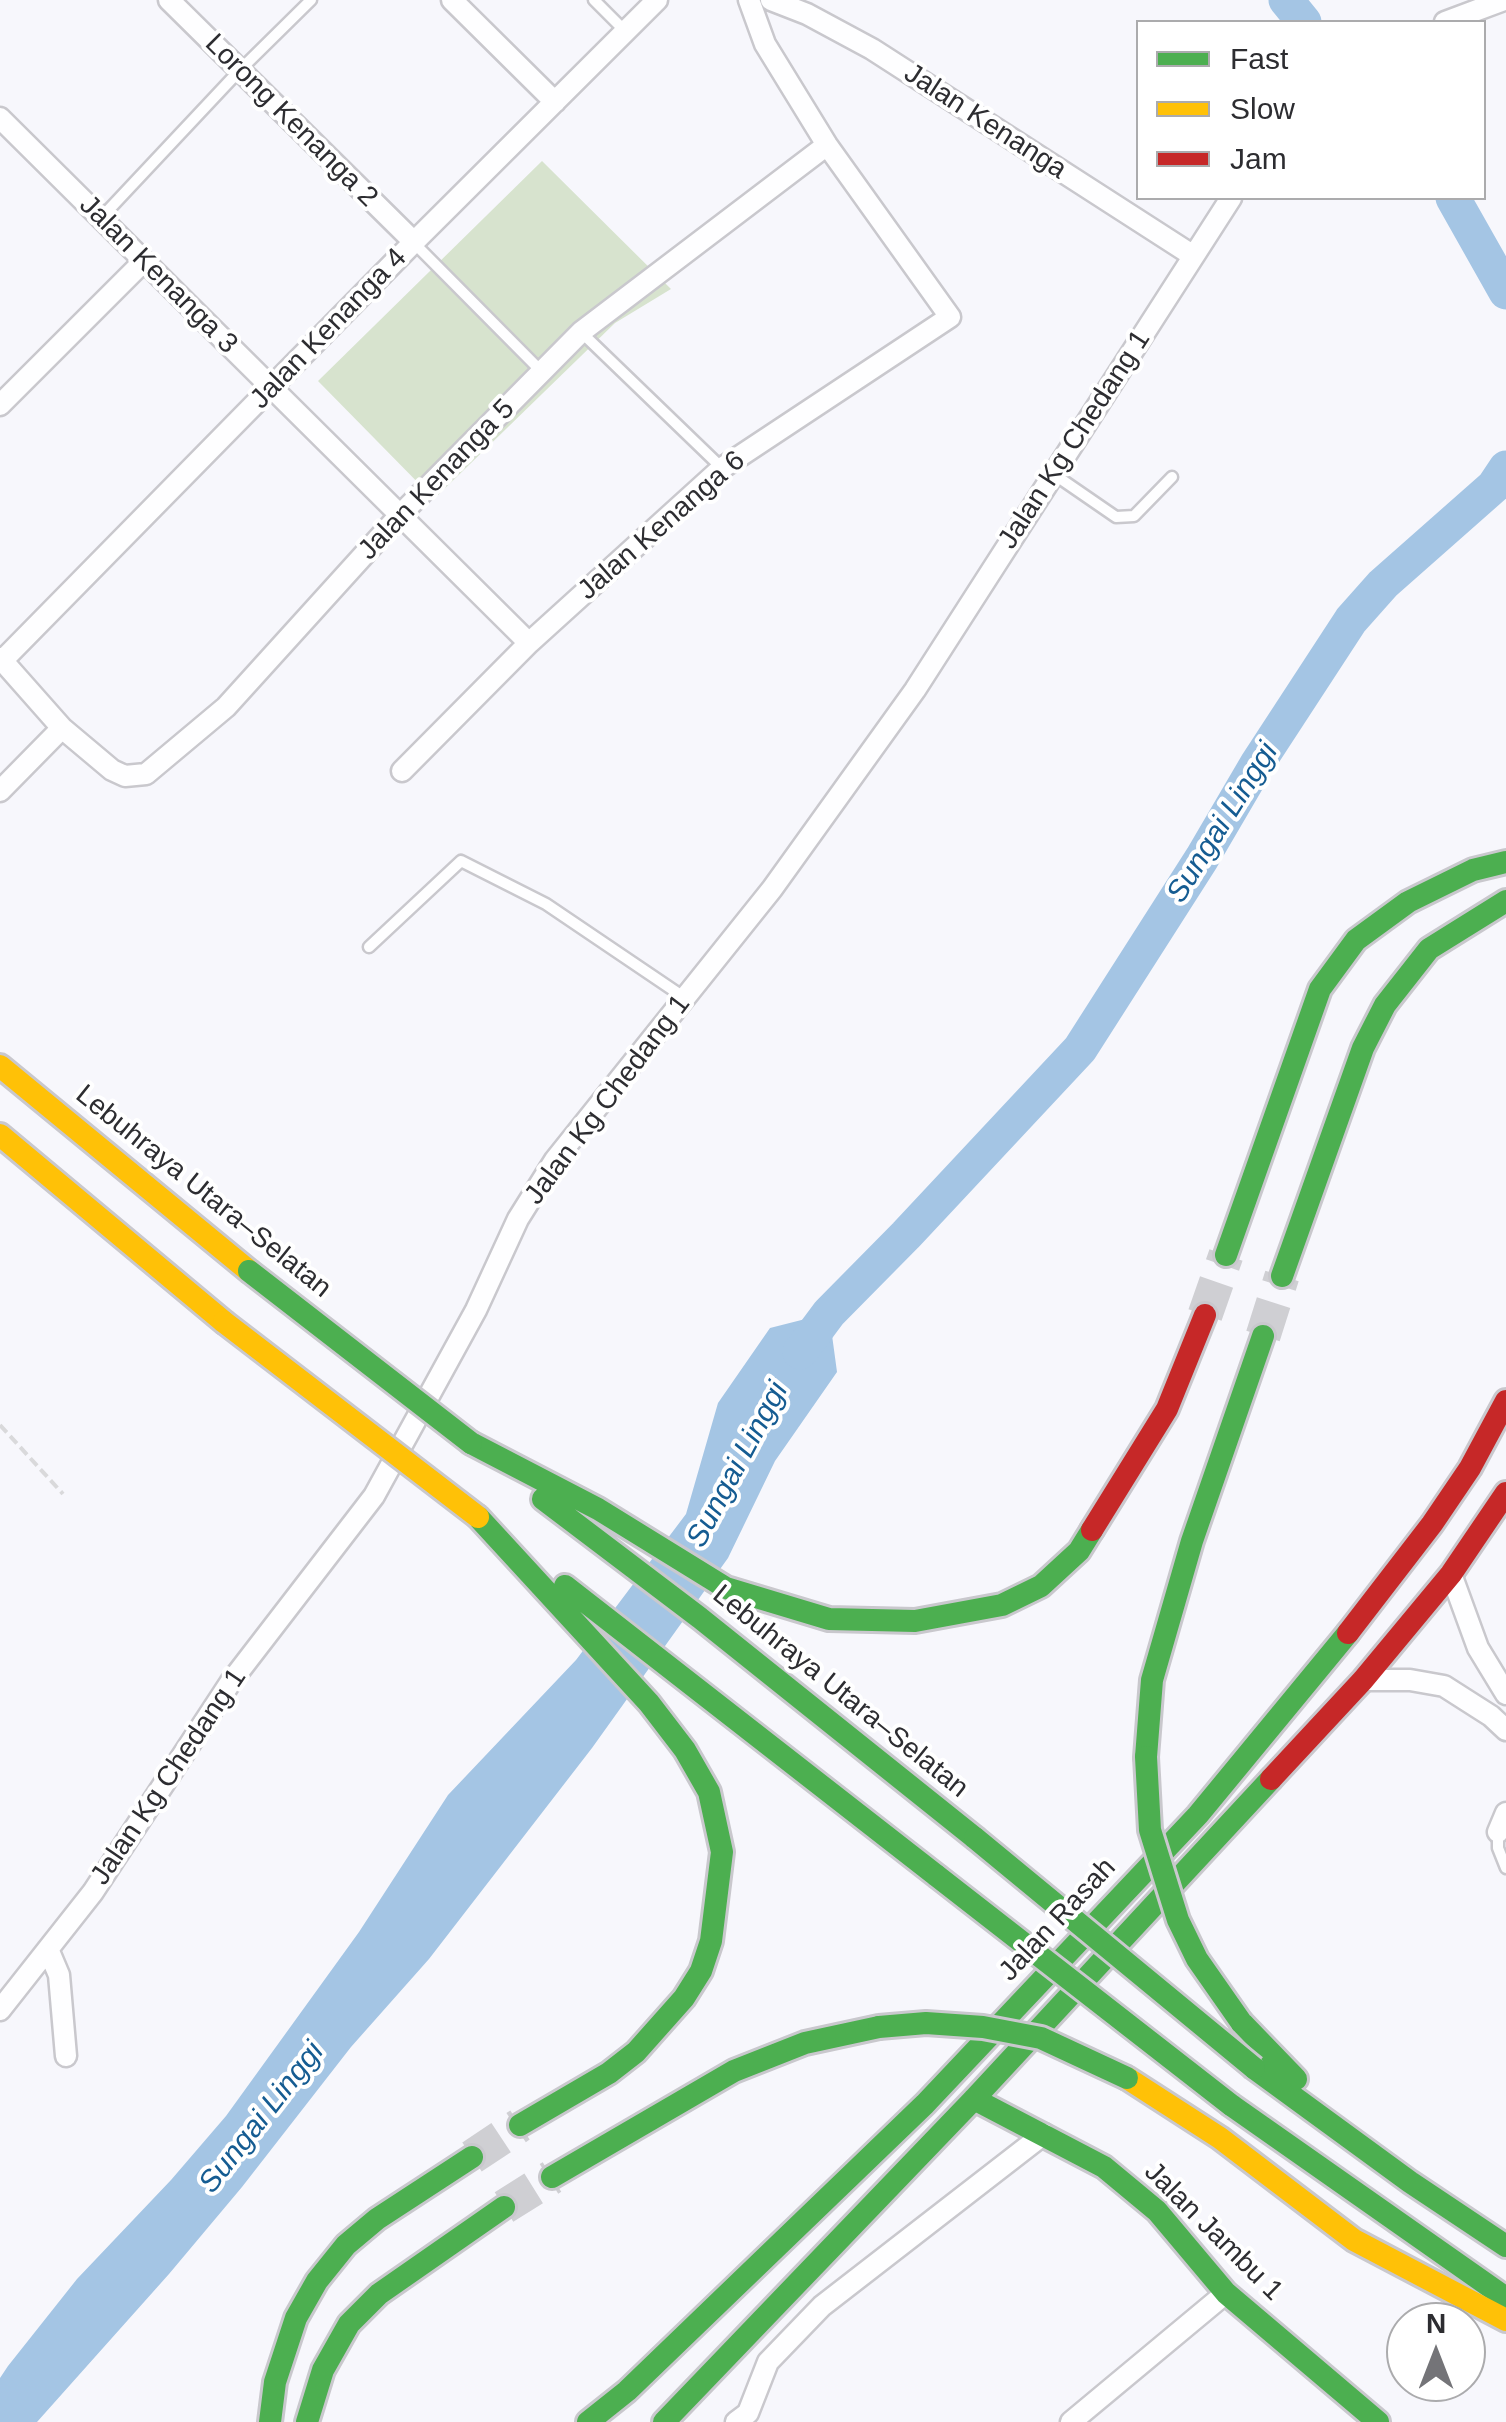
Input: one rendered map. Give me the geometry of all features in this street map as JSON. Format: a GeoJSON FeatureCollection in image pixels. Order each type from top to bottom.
{"type":"FeatureCollection","features":[{"type":"Feature","properties":{"kind":"main road"},"geometry":{"type":"LineString","coordinates":[[1226,1255],[1320,989],[1356,940],[1408,902],[1472,870],[1506,862]]}},
{"type":"Feature","properties":{"kind":"main road"},"geometry":{"type":"LineString","coordinates":[[1282,1276],[1363,1048],[1385,1005],[1429,949],[1506,901]]}},
{"type":"Feature","properties":{"kind":"main road","name":"Lebuhraya Utara–Selatan"},"geometry":{"type":"LineString","coordinates":[[0,1066],[249,1271],[700,1618],[1254,2068],[1410,2182],[1506,2246]]}},
{"type":"Feature","properties":{"kind":"main road"},"geometry":{"type":"LineString","coordinates":[[0,1135],[224,1322],[1232,2104],[1506,2298]]}},
{"type":"Feature","properties":{"kind":"main road"},"geometry":{"type":"LineString","coordinates":[[471,1443],[598,1510],[726,1588],[828,1619],[956,1616],[1002,1606],[1041,1586],[1079,1551],[1167,1409],[1206,1315]]}},
{"type":"Feature","properties":{"kind":"main road"},"geometry":{"type":"LineString","coordinates":[[1263,1336],[1192,1541],[1152,1680],[1146,1756],[1150,1830],[1178,1920],[1197,1959],[1241,2022],[1307,2091],[1410,2182]]}},
{"type":"Feature","properties":{"kind":"main road","name":"Jalan Rasah"},"geometry":{"type":"LineString","coordinates":[[588,2422],[627,2391],[925,2104],[1198,1815],[1324,1664],[1432,1524],[1470,1468],[1506,1401]]}},
{"type":"Feature","properties":{"kind":"main road"},"geometry":{"type":"LineString","coordinates":[[664,2422],[974,2098],[1364,1680],[1451,1574],[1506,1493]]}},
{"type":"Feature","properties":{"kind":"main road"},"geometry":{"type":"LineString","coordinates":[[478,1518],[649,1703],[685,1750],[709,1792],[722,1852],[711,1942],[701,1971],[684,1998],[636,2052],[609,2073],[520,2126]]}},
{"type":"Feature","properties":{"kind":"main road"},"geometry":{"type":"LineString","coordinates":[[552,2177],[734,2070],[805,2043],[880,2027],[926,2023],[983,2027],[1041,2038],[1127,2078],[1220,2138],[1354,2240],[1506,2320]]}},
{"type":"Feature","properties":{"kind":"main road","name":"Jalan Jambu 1"},"geometry":{"type":"LineString","coordinates":[[974,2098],[1104,2167],[1157,2212],[1226,2294],[1378,2422]]}},
{"type":"Feature","properties":{"kind":"main road"},"geometry":{"type":"LineString","coordinates":[[270,2422],[275,2382],[296,2318],[316,2281],[346,2245],[378,2219],[472,2156]]}},
{"type":"Feature","properties":{"kind":"main road"},"geometry":{"type":"LineString","coordinates":[[307,2422],[323,2370],[348,2324],[379,2294],[504,2208]]}},
{"type":"Feature","properties":{"kind":"street","name":"Lorong Kenanga 2"},"geometry":{"type":"LineString","coordinates":[[169,0],[414,242]]}},
{"type":"Feature","properties":{"kind":"street"},"geometry":{"type":"LineString","coordinates":[[452,0],[555,102]]}},
{"type":"Feature","properties":{"kind":"street","name":"Jalan Kenanga 4"},"geometry":{"type":"LineString","coordinates":[[2,659],[658,0]]}},
{"type":"Feature","properties":{"kind":"street"},"geometry":{"type":"LineString","coordinates":[[749,0],[765,44],[827,145]]}},
{"type":"Feature","properties":{"kind":"street","name":"Jalan Kenanga"},"geometry":{"type":"LineString","coordinates":[[771,0],[807,14],[872,49],[1192,256]]}},
{"type":"Feature","properties":{"kind":"street"},"geometry":{"type":"LineString","coordinates":[[1450,20],[1504,0]]}},
{"type":"Feature","properties":{"kind":"street","name":"Jalan Kenanga 3"},"geometry":{"type":"LineString","coordinates":[[4,131],[101,218],[530,643]]}},
{"type":"Feature","properties":{"kind":"street","name":"Jalan Kenanga 6"},"geometry":{"type":"LineString","coordinates":[[402,771],[530,643],[722,468],[950,317],[827,145]]}},
{"type":"Feature","properties":{"kind":"street","name":"Jalan Kenanga 5"},"geometry":{"type":"LineString","coordinates":[[2,659],[62,728],[112,770],[125,776],[146,774],[226,707],[400,515],[582,332],[827,145]]}},
{"type":"Feature","properties":{"kind":"street","name":"Jalan Kg Chedang 1"},"geometry":{"type":"LineString","coordinates":[[0,2010],[93,1892],[230,1683],[374,1496],[476,1310],[518,1219],[555,1160],[772,888],[915,690],[1230,200]]}},
{"type":"Feature","properties":{"kind":"street"},"geometry":{"type":"LineString","coordinates":[[0,405],[144,261]]}},
{"type":"Feature","properties":{"kind":"street"},"geometry":{"type":"LineString","coordinates":[[0,791],[62,728]]}},
{"type":"Feature","properties":{"kind":"street"},"geometry":{"type":"LineString","coordinates":[[1451,1574],[1478,1648],[1506,1694]]}},
{"type":"Feature","properties":{"kind":"street"},"geometry":{"type":"LineString","coordinates":[[1364,1680],[1410,1680],[1444,1686],[1506,1730]]}},
{"type":"Feature","properties":{"kind":"street"},"geometry":{"type":"LineString","coordinates":[[48,1949],[59,1975],[66,2056]]}},
{"type":"Feature","properties":{"kind":"street"},"geometry":{"type":"LineString","coordinates":[[736,2422],[748,2413],[768,2362],[822,2306],[1044,2134]]}},
{"type":"Feature","properties":{"kind":"street"},"geometry":{"type":"LineString","coordinates":[[1071,2422],[1226,2294]]}},
{"type":"Feature","properties":{"kind":"lane"},"geometry":{"type":"LineString","coordinates":[[101,218],[311,0]]}},
{"type":"Feature","properties":{"kind":"lane"},"geometry":{"type":"LineString","coordinates":[[594,0],[626,32]]}},
{"type":"Feature","properties":{"kind":"lane"},"geometry":{"type":"LineString","coordinates":[[414,242],[542,372]]}},
{"type":"Feature","properties":{"kind":"lane"},"geometry":{"type":"LineString","coordinates":[[582,332],[722,468]]}},
{"type":"Feature","properties":{"kind":"lane"},"geometry":{"type":"LineString","coordinates":[[1055,476],[1116,518],[1134,516],[1172,477]]}},
{"type":"Feature","properties":{"kind":"lane"},"geometry":{"type":"LineString","coordinates":[[369,947],[461,861],[546,904],[685,998]]}},
{"type":"Feature","properties":{"kind":"lane"},"geometry":{"type":"LineString","coordinates":[[1502,1822],[1498,1848],[1506,1868]]}},
{"type":"Feature","properties":{"kind":"path"},"geometry":{"type":"LineString","coordinates":[[0,1425],[63,1494]]}},
{"type":"Feature","properties":{"kind":"green space"},"geometry":{"type":"Polygon","coordinates":[[[542,161],[671,289],[615,323],[434,499],[318,381],[542,161]]]}},
{"type":"Feature","properties":{"kind":"water"},"geometry":{"type":"Polygon","coordinates":[[[829,1313],[837,1372],[775,1461],[728,1558],[592,1748],[429,1959],[351,2047],[169,2274],[37,2422],[0,2422],[0,2378],[8,2366],[77,2279],[226,2116],[359,1932],[448,1795],[576,1660],[686,1514],[718,1403],[770,1328],[829,1313]]]}},
{"type":"Feature","properties":{"kind":"waterway"},"geometry":{"type":"LineString","coordinates":[[1286,0],[1302,20]]}},
{"type":"Feature","properties":{"kind":"waterway"},"geometry":{"type":"LineString","coordinates":[[1454,200],[1506,292]]}},
{"type":"Feature","properties":{"kind":"waterway","name":"Sungai Linggi"},"geometry":{"type":"LineString","coordinates":[[800,1352],[829,1313],[1080,1049],[1351,620],[1383,584],[1494,486],[1506,468]]}},
{"type":"Feature","properties":{"kind":"tunnel"},"geometry":{"type":"LineString","coordinates":[[1205,1315],[1226,1255]]}},
{"type":"Feature","properties":{"kind":"tunnel"},"geometry":{"type":"LineString","coordinates":[[1263,1336],[1282,1276]]}},
{"type":"Feature","properties":{"kind":"tunnel"},"geometry":{"type":"LineString","coordinates":[[472,2157],[520,2125]]}},
{"type":"Feature","properties":{"kind":"tunnel"},"geometry":{"type":"LineString","coordinates":[[504,2207],[552,2177]]}},
{"type":"Feature","properties":{"kind":"traffic: fast"},"geometry":{"type":"LineString","coordinates":[[1226,1255],[1320,989],[1356,940],[1408,902],[1473,870],[1506,862]]}},
{"type":"Feature","properties":{"kind":"traffic: fast"},"geometry":{"type":"LineString","coordinates":[[1282,1276],[1363,1048],[1385,1005],[1429,949],[1506,901]]}},
{"type":"Feature","properties":{"kind":"traffic: fast"},"geometry":{"type":"LineString","coordinates":[[249,1271],[471,1443]]}},
{"type":"Feature","properties":{"kind":"traffic: fast"},"geometry":{"type":"LineString","coordinates":[[1146,1757],[1152,1680],[1192,1541],[1263,1336]]}},
{"type":"Feature","properties":{"kind":"traffic: fast"},"geometry":{"type":"LineString","coordinates":[[471,1443],[598,1509],[726,1588],[829,1619],[915,1621],[1002,1605],[1041,1586],[1079,1551],[1092,1530]]}},
{"type":"Feature","properties":{"kind":"traffic: fast"},"geometry":{"type":"LineString","coordinates":[[543,1499],[700,1618],[975,1838]]}},
{"type":"Feature","properties":{"kind":"traffic: fast"},"geometry":{"type":"LineString","coordinates":[[478,1517],[649,1703],[685,1750],[709,1792],[722,1852],[711,1941],[701,1971],[684,1998],[636,2052],[609,2073],[520,2125]]}},
{"type":"Feature","properties":{"kind":"traffic: fast"},"geometry":{"type":"LineString","coordinates":[[565,1586],[937,1876]]}},
{"type":"Feature","properties":{"kind":"traffic: fast"},"geometry":{"type":"LineString","coordinates":[[588,2422],[627,2391],[925,2104],[1198,1815],[1348,1633]]}},
{"type":"Feature","properties":{"kind":"traffic: fast"},"geometry":{"type":"LineString","coordinates":[[1146,1757],[1150,1830],[1178,1920],[1197,1959],[1241,2022]]}},
{"type":"Feature","properties":{"kind":"traffic: fast"},"geometry":{"type":"LineString","coordinates":[[664,2422],[974,2099],[1271,1779]]}},
{"type":"Feature","properties":{"kind":"traffic: fast"},"geometry":{"type":"LineString","coordinates":[[975,1838],[1254,2068]]}},
{"type":"Feature","properties":{"kind":"traffic: fast"},"geometry":{"type":"LineString","coordinates":[[937,1876],[1231,2105]]}},
{"type":"Feature","properties":{"kind":"traffic: fast"},"geometry":{"type":"LineString","coordinates":[[1241,2022],[1296,2079]]}},
{"type":"Feature","properties":{"kind":"traffic: fast"},"geometry":{"type":"LineString","coordinates":[[879,2027],[926,2023],[983,2027],[1041,2038],[1127,2078]]}},
{"type":"Feature","properties":{"kind":"traffic: fast"},"geometry":{"type":"LineString","coordinates":[[552,2177],[734,2071],[805,2043],[879,2027]]}},
{"type":"Feature","properties":{"kind":"traffic: fast"},"geometry":{"type":"LineString","coordinates":[[1254,2068],[1410,2182],[1506,2246]]}},
{"type":"Feature","properties":{"kind":"traffic: fast"},"geometry":{"type":"LineString","coordinates":[[974,2099],[1104,2167],[1157,2211],[1226,2293],[1378,2422]]}},
{"type":"Feature","properties":{"kind":"traffic: fast"},"geometry":{"type":"LineString","coordinates":[[1231,2105],[1506,2298]]}},
{"type":"Feature","properties":{"kind":"traffic: fast"},"geometry":{"type":"LineString","coordinates":[[270,2422],[275,2382],[296,2318],[317,2281],[346,2245],[377,2219],[472,2157]]}},
{"type":"Feature","properties":{"kind":"traffic: fast"},"geometry":{"type":"LineString","coordinates":[[307,2422],[323,2370],[349,2324],[379,2294],[504,2207]]}},
{"type":"Feature","properties":{"kind":"traffic: slow"},"geometry":{"type":"LineString","coordinates":[[0,1066],[249,1271]]}},
{"type":"Feature","properties":{"kind":"traffic: slow"},"geometry":{"type":"LineString","coordinates":[[0,1135],[224,1322]]}},
{"type":"Feature","properties":{"kind":"traffic: slow"},"geometry":{"type":"LineString","coordinates":[[224,1322],[478,1517]]}},
{"type":"Feature","properties":{"kind":"traffic: slow"},"geometry":{"type":"LineString","coordinates":[[1127,2078],[1220,2138],[1354,2240],[1506,2320]]}},
{"type":"Feature","properties":{"kind":"traffic: jam"},"geometry":{"type":"LineString","coordinates":[[1092,1530],[1167,1409],[1205,1315]]}},
{"type":"Feature","properties":{"kind":"traffic: jam"},"geometry":{"type":"LineString","coordinates":[[1348,1633],[1432,1524],[1470,1468],[1506,1401]]}},
{"type":"Feature","properties":{"kind":"traffic: jam"},"geometry":{"type":"LineString","coordinates":[[1271,1779],[1363,1680],[1451,1574],[1506,1493]]}}]}
